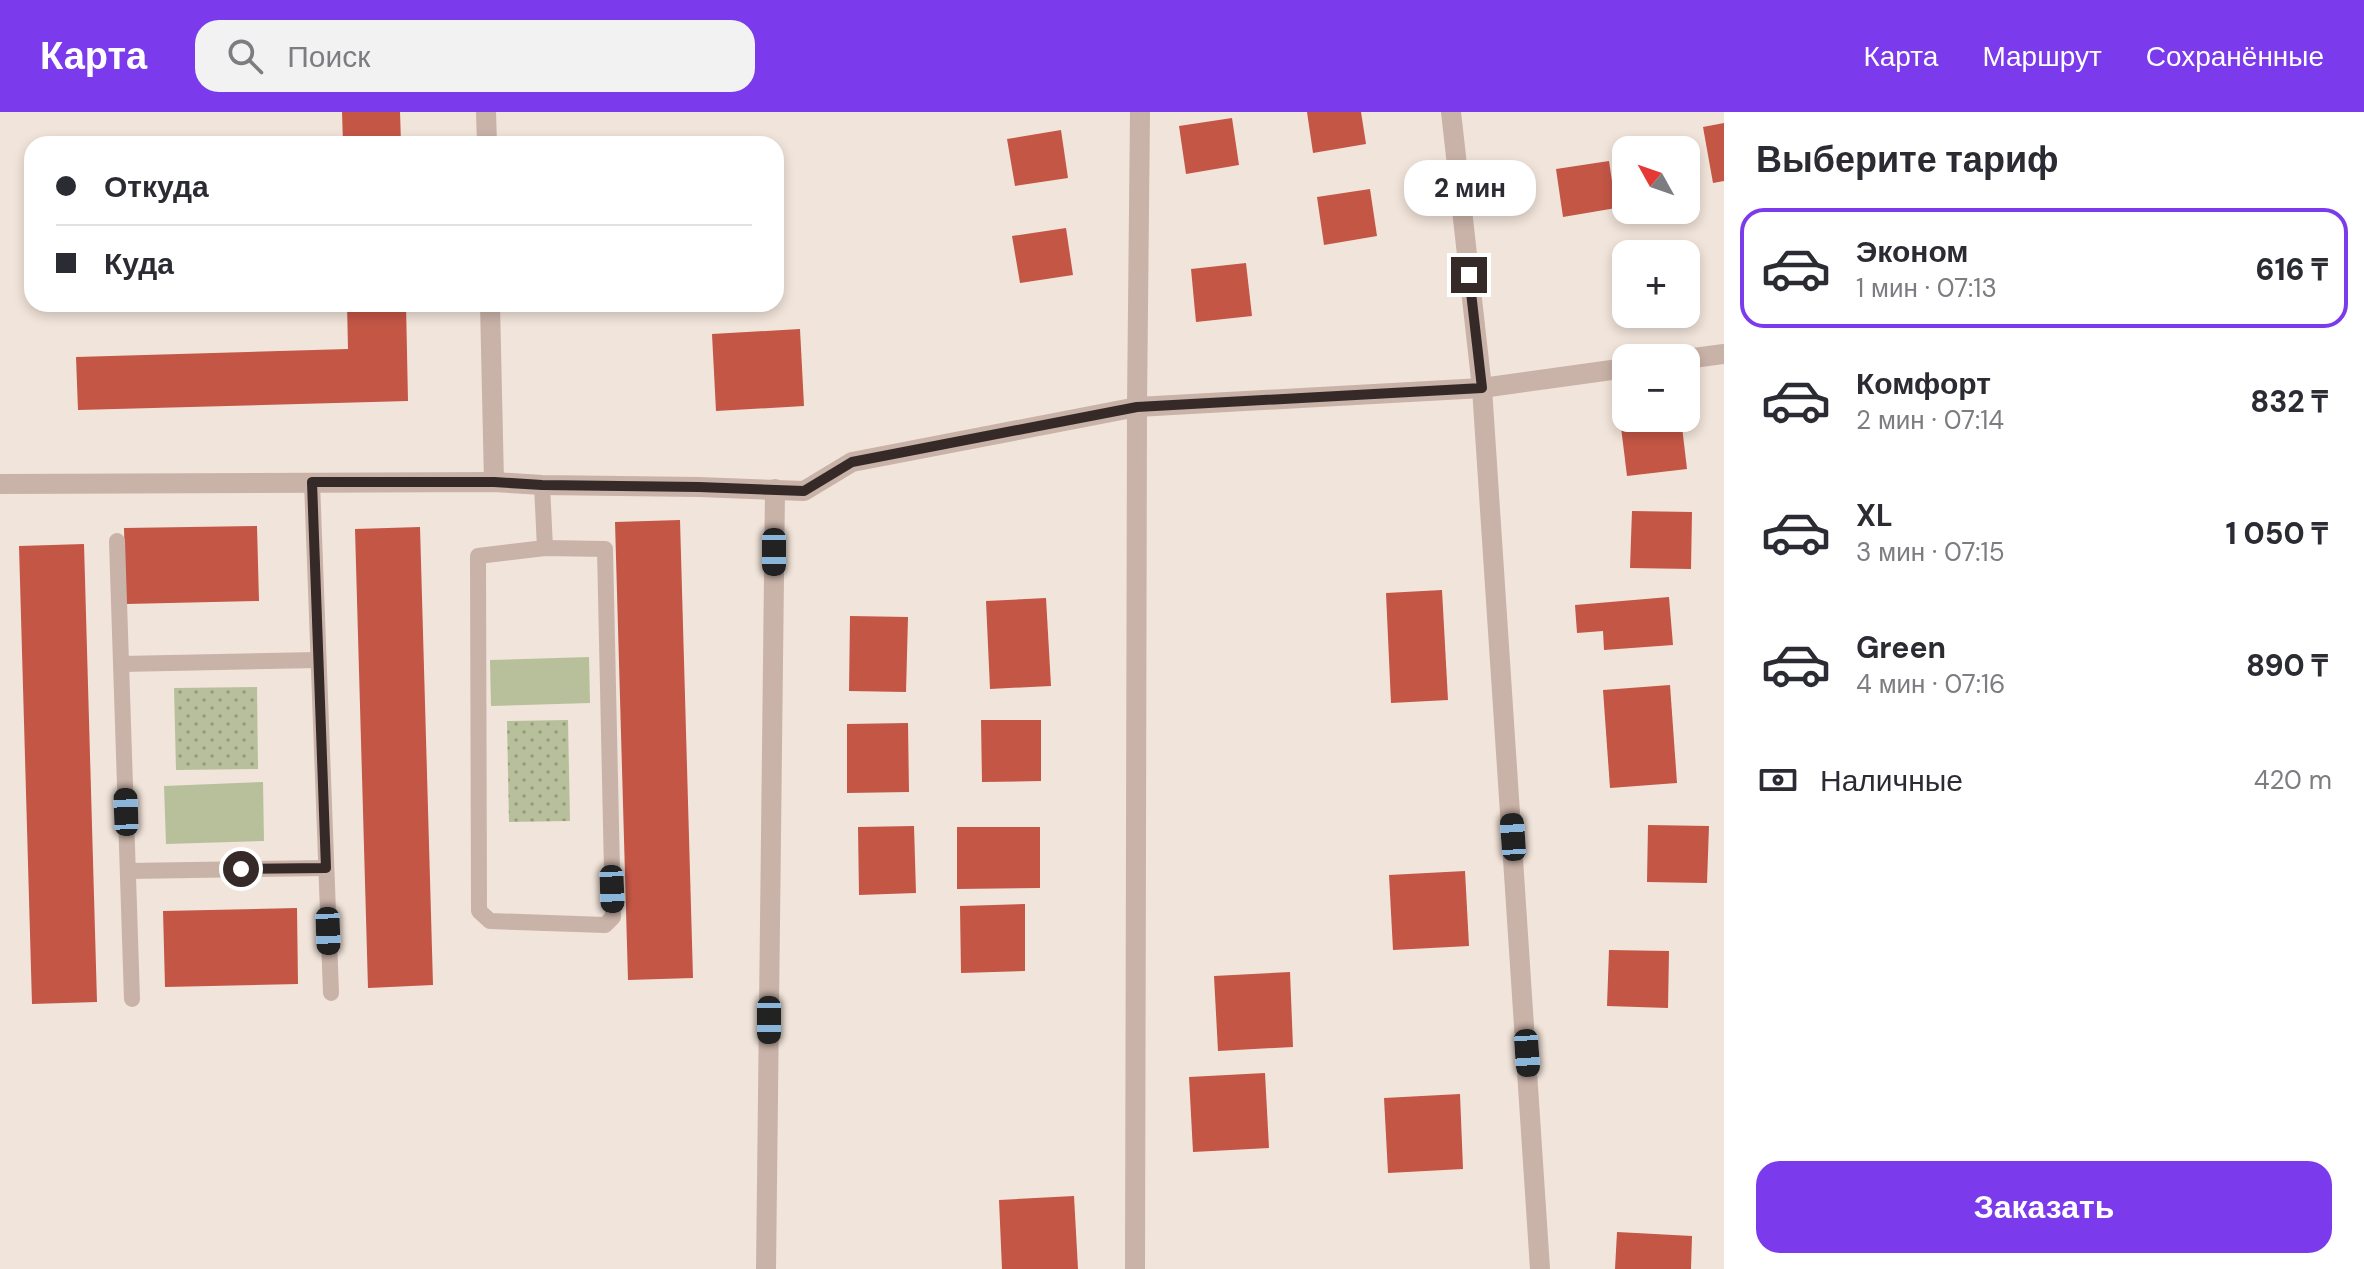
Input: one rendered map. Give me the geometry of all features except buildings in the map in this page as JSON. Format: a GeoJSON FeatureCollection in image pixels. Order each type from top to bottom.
{"type":"FeatureCollection","features":[{"type":"Feature","properties":{"kind":"street"},"geometry":{"type":"LineString","coordinates":[[486,112],[487,136]]}},
{"type":"Feature","properties":{"kind":"street"},"geometry":{"type":"LineString","coordinates":[[1135,1269],[1140,112]]}},
{"type":"Feature","properties":{"kind":"street"},"geometry":{"type":"LineString","coordinates":[[1451,112],[1482,388],[1540,1269]]}},
{"type":"Feature","properties":{"kind":"street"},"geometry":{"type":"LineString","coordinates":[[490,312],[494,482]]}},
{"type":"Feature","properties":{"kind":"street"},"geometry":{"type":"LineString","coordinates":[[1700,357],[1724,354]]}},
{"type":"Feature","properties":{"kind":"street"},"geometry":{"type":"LineString","coordinates":[[0,484],[494,482],[804,491],[852,462],[1137,407],[1482,388],[1612,370]]}},
{"type":"Feature","properties":{"kind":"street"},"geometry":{"type":"LineString","coordinates":[[766,1269],[775,489]]}},
{"type":"Feature","properties":{"kind":"lane"},"geometry":{"type":"LineString","coordinates":[[312,482],[331,993]]}},
{"type":"Feature","properties":{"kind":"lane"},"geometry":{"type":"LineString","coordinates":[[542,485],[545,548]]}},
{"type":"Feature","properties":{"kind":"lane"},"geometry":{"type":"LineString","coordinates":[[117,541],[132,999]]}},
{"type":"Feature","properties":{"kind":"lane"},"geometry":{"type":"LineString","coordinates":[[545,548],[605,549],[613,917],[605,925],[490,921],[479,911],[478,556],[545,548]]}},
{"type":"Feature","properties":{"kind":"lane"},"geometry":{"type":"LineString","coordinates":[[121,664],[318,660]]}},
{"type":"Feature","properties":{"kind":"lane"},"geometry":{"type":"LineString","coordinates":[[128,871],[326,868]]}},
{"type":"Feature","properties":{"kind":"green space"},"geometry":{"type":"Polygon","coordinates":[[[589,657],[590,703],[491,706],[490,660],[589,657]]]}},
{"type":"Feature","properties":{"kind":"green space"},"geometry":{"type":"Polygon","coordinates":[[[257,687],[258,769],[176,770],[174,688],[257,687]]]}},
{"type":"Feature","properties":{"kind":"green space"},"geometry":{"type":"Polygon","coordinates":[[[568,720],[570,821],[509,822],[507,721],[568,720]]]}},
{"type":"Feature","properties":{"kind":"green space"},"geometry":{"type":"Polygon","coordinates":[[[263,782],[264,841],[166,844],[164,786],[263,782]]]}},
{"type":"Feature","properties":{"kind":"route"},"geometry":{"type":"LineString","coordinates":[[241,869],[326,868],[312,482],[494,482],[804,491],[852,462],[1137,407],[1482,388],[1469,275]]}}]}
